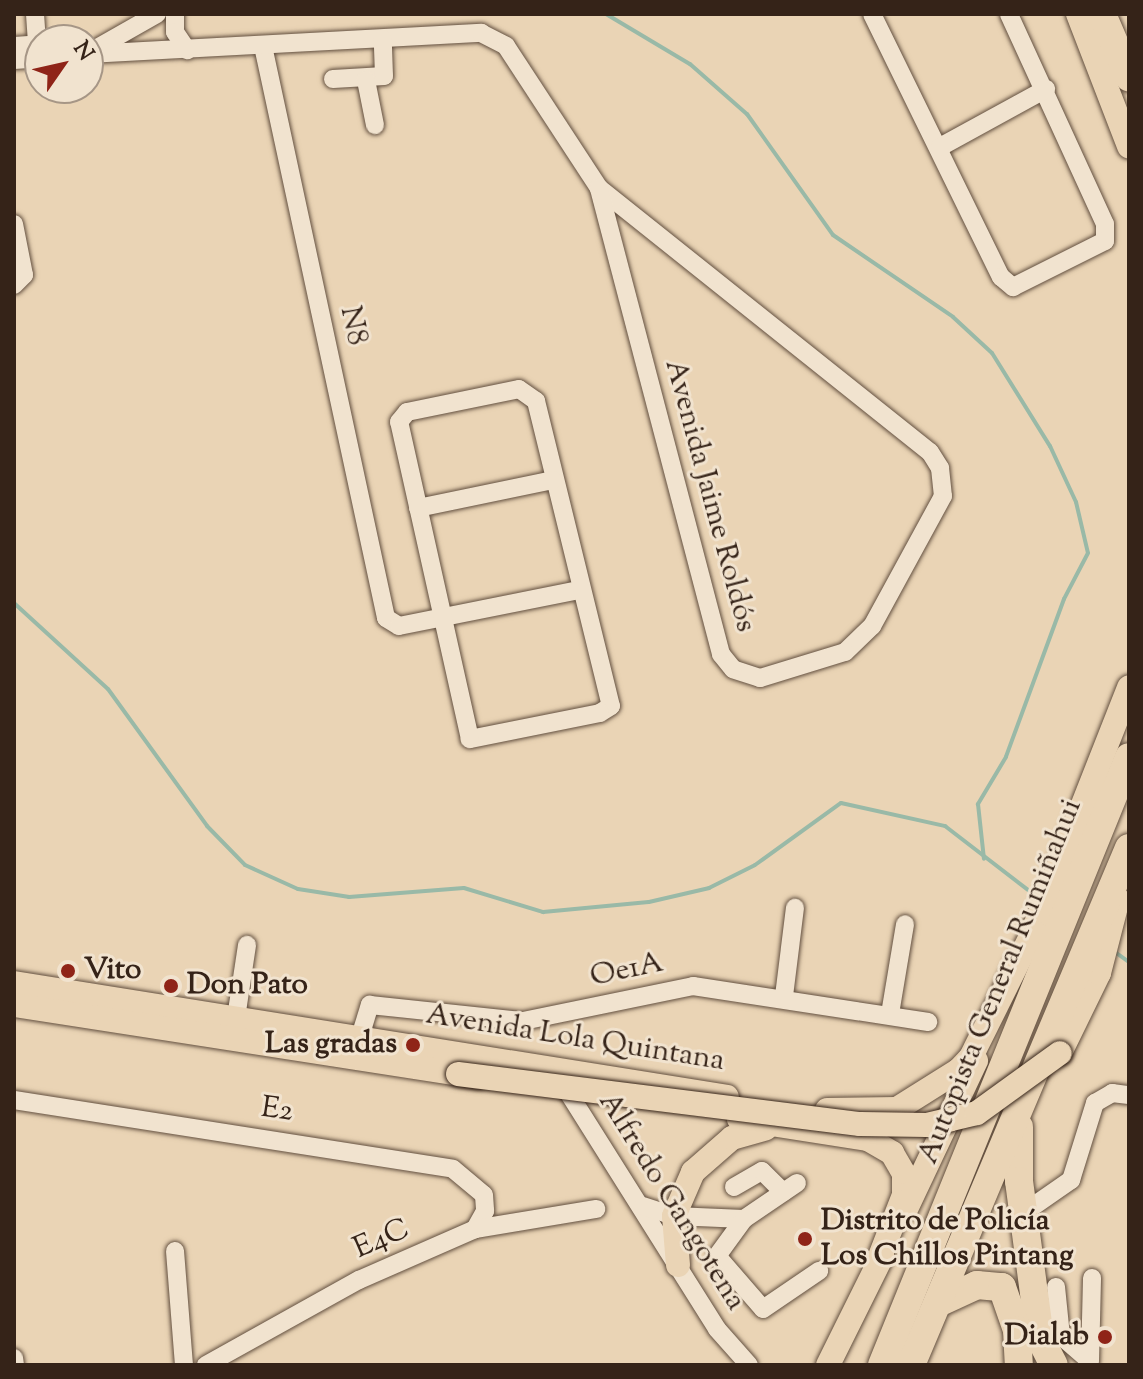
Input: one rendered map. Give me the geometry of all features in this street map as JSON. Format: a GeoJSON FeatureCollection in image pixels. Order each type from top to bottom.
{"type":"FeatureCollection","features":[{"type":"Feature","properties":{"kind":"highway"},"geometry":{"type":"LineString","coordinates":[[1102,14],[1129,77]]}},
{"type":"Feature","properties":{"kind":"highway","name":"Autopista General Rumiñahui"},"geometry":{"type":"LineString","coordinates":[[882,1365],[1051,914],[1129,757]]}},
{"type":"Feature","properties":{"kind":"highway"},"geometry":{"type":"LineString","coordinates":[[911,1365],[1129,848]]}},
{"type":"Feature","properties":{"kind":"highway"},"geometry":{"type":"LineString","coordinates":[[1019,1112],[1022,1214],[1053,1350]]}},
{"type":"Feature","properties":{"kind":"highway"},"geometry":{"type":"LineString","coordinates":[[938,1303],[977,1285],[997,1284],[1006,1291],[1017,1330],[1019,1365]]}},
{"type":"Feature","properties":{"kind":"main road"},"geometry":{"type":"LineString","coordinates":[[1078,14],[1129,146]]}},
{"type":"Feature","properties":{"kind":"main road"},"geometry":{"type":"LineString","coordinates":[[828,1365],[1051,914],[1129,687]]}},
{"type":"Feature","properties":{"kind":"main road","name":"Avenida Lola Quintana"},"geometry":{"type":"LineString","coordinates":[[458,1074],[624,1091],[860,1124],[914,1125],[977,1113],[1025,1083],[1060,1053],[1099,973],[1129,862]]}},
{"type":"Feature","properties":{"kind":"main road","name":"Avenida Lola Quintana"},"geometry":{"type":"LineString","coordinates":[[14,983],[549,1066],[783,1106],[897,1109],[947,1081],[971,1057],[1051,914]]}},
{"type":"Feature","properties":{"kind":"main road","name":"Avenida Lola Quintana"},"geometry":{"type":"LineString","coordinates":[[14,1005],[868,1139],[882,1144],[899,1163],[904,1195],[875,1269]]}},
{"type":"Feature","properties":{"kind":"main road"},"geometry":{"type":"LineString","coordinates":[[678,1265],[674,1216],[693,1172],[717,1147],[748,1132],[783,1127]]}},
{"type":"Feature","properties":{"kind":"street"},"geometry":{"type":"LineString","coordinates":[[104,42],[120,29],[157,14]]}},
{"type":"Feature","properties":{"kind":"street"},"geometry":{"type":"LineString","coordinates":[[175,14],[175,32],[187,50]]}},
{"type":"Feature","properties":{"kind":"street"},"geometry":{"type":"LineString","coordinates":[[872,14],[940,147],[1001,277],[1013,287],[1105,241],[1105,224],[1046,89],[1009,14]]}},
{"type":"Feature","properties":{"kind":"street","name":"Avenida Jaime Roldós"},"geometry":{"type":"LineString","coordinates":[[104,53],[481,33],[496,38],[506,46],[599,188],[930,452],[940,468],[943,496],[872,626],[845,652],[760,678],[745,676],[721,654],[599,188]]}},
{"type":"Feature","properties":{"kind":"street"},"geometry":{"type":"LineString","coordinates":[[333,79],[379,79],[386,72],[383,39]]}},
{"type":"Feature","properties":{"kind":"street","name":"N8"},"geometry":{"type":"LineString","coordinates":[[263,46],[386,618],[399,626],[441,619]]}},
{"type":"Feature","properties":{"kind":"street"},"geometry":{"type":"LineString","coordinates":[[366,80],[375,125]]}},
{"type":"Feature","properties":{"kind":"street"},"geometry":{"type":"LineString","coordinates":[[940,147],[1046,89]]}},
{"type":"Feature","properties":{"kind":"street"},"geometry":{"type":"LineString","coordinates":[[14,224],[24,275],[14,285]]}},
{"type":"Feature","properties":{"kind":"street"},"geometry":{"type":"LineString","coordinates":[[519,389],[529,392],[536,401],[579,590],[611,706],[600,713],[494,737],[470,739],[465,731],[418,508],[399,422],[407,412],[519,389]]}},
{"type":"Feature","properties":{"kind":"street"},"geometry":{"type":"LineString","coordinates":[[418,508],[553,480]]}},
{"type":"Feature","properties":{"kind":"street"},"geometry":{"type":"LineString","coordinates":[[441,619],[579,590]]}},
{"type":"Feature","properties":{"kind":"street"},"geometry":{"type":"LineString","coordinates":[[784,996],[795,908]]}},
{"type":"Feature","properties":{"kind":"street"},"geometry":{"type":"LineString","coordinates":[[890,1014],[905,924]]}},
{"type":"Feature","properties":{"kind":"street"},"geometry":{"type":"LineString","coordinates":[[236,1018],[247,945]]}},
{"type":"Feature","properties":{"kind":"street","name":"Oe1A"},"geometry":{"type":"LineString","coordinates":[[360,1037],[370,1005],[523,1021],[693,986],[784,996],[928,1022]]}},
{"type":"Feature","properties":{"kind":"street","name":"Alfredo Gangotena"},"geometry":{"type":"LineString","coordinates":[[549,1066],[569,1091],[643,1206],[717,1329],[749,1365]]}},
{"type":"Feature","properties":{"kind":"street"},"geometry":{"type":"LineString","coordinates":[[1022,1214],[1071,1180],[1095,1103],[1120,1094]]}},
{"type":"Feature","properties":{"kind":"street","name":"E2"},"geometry":{"type":"LineString","coordinates":[[14,1100],[453,1169],[484,1195],[485,1211],[475,1229]]}},
{"type":"Feature","properties":{"kind":"street"},"geometry":{"type":"LineString","coordinates":[[734,1187],[762,1171],[790,1187],[744,1219],[717,1256],[757,1306],[768,1308],[819,1271]]}},
{"type":"Feature","properties":{"kind":"street"},"geometry":{"type":"LineString","coordinates":[[643,1206],[674,1216],[744,1219]]}},
{"type":"Feature","properties":{"kind":"street","name":"E4C"},"geometry":{"type":"LineString","coordinates":[[206,1365],[359,1280],[475,1229],[596,1209]]}},
{"type":"Feature","properties":{"kind":"street"},"geometry":{"type":"LineString","coordinates":[[175,1251],[184,1365]]}},
{"type":"Feature","properties":{"kind":"street"},"geometry":{"type":"LineString","coordinates":[[1056,1287],[1053,1350],[1090,1363],[1092,1278]]}},
{"type":"Feature","properties":{"kind":"street"},"geometry":{"type":"LineString","coordinates":[[14,1358],[15,1365]]}},
{"type":"Feature","properties":{"kind":"waterway"},"geometry":{"type":"LineString","coordinates":[[606,14],[690,64],[747,114],[833,235],[953,317],[992,353],[1050,446],[1076,502],[1088,553],[1064,599],[1006,757],[978,804],[984,859]]}},
{"type":"Feature","properties":{"kind":"waterway"},"geometry":{"type":"LineString","coordinates":[[14,603],[108,689],[207,826],[245,865],[298,889],[349,897],[464,888],[543,912],[649,902],[709,888],[755,865],[841,803],[945,826],[1036,896]]}},
{"type":"Feature","properties":{"kind":"waterway"},"geometry":{"type":"LineString","coordinates":[[1115,952],[1129,962]]}},
{"type":"Feature","properties":{"kind":"place","name":"Vito"},"geometry":{"type":"Point","coordinates":[68,971]}},
{"type":"Feature","properties":{"kind":"place","name":"Don Pato"},"geometry":{"type":"Point","coordinates":[171,986]}},
{"type":"Feature","properties":{"kind":"place","name":"Las gradas"},"geometry":{"type":"Point","coordinates":[413,1045]}},
{"type":"Feature","properties":{"kind":"place","name":"Distrito de Policía Los Chillos Pintang"},"geometry":{"type":"Point","coordinates":[805,1239]}},
{"type":"Feature","properties":{"kind":"place","name":"Dialab"},"geometry":{"type":"Point","coordinates":[1105,1337]}}]}
